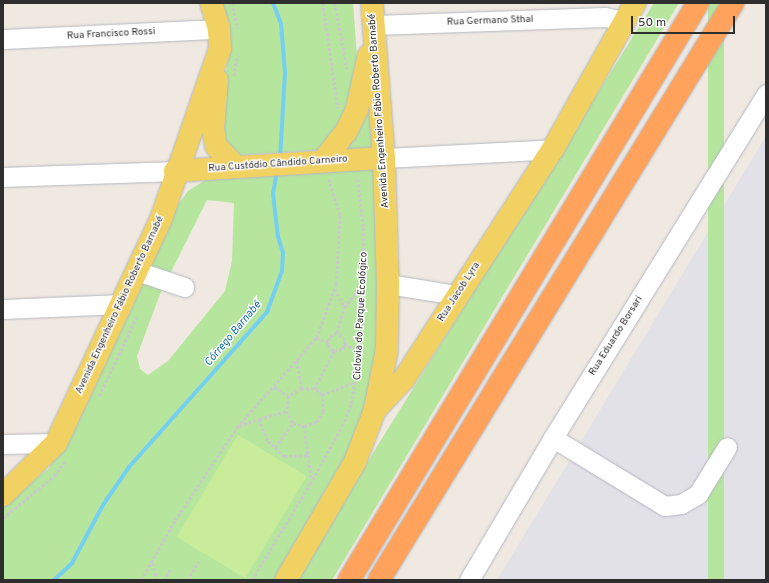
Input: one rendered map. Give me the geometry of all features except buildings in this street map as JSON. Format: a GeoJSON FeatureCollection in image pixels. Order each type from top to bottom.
{"type":"FeatureCollection","features":[{"type":"Feature","properties":{"kind":"highway"},"geometry":{"type":"LineString","coordinates":[[349,580],[698,3]]}},
{"type":"Feature","properties":{"kind":"highway"},"geometry":{"type":"LineString","coordinates":[[379,580],[705,51],[733,3]]}},
{"type":"Feature","properties":{"kind":"highway"},"geometry":{"type":"LineString","coordinates":[[705,51],[739,3]]}},
{"type":"Feature","properties":{"kind":"highway"},"geometry":{"type":"LineString","coordinates":[[382,580],[405,536]]}},
{"type":"Feature","properties":{"kind":"main road"},"geometry":{"type":"LineString","coordinates":[[211,3],[220,39],[213,130],[216,146],[241,166]]}},
{"type":"Feature","properties":{"kind":"main road","name":"Avenida Engenheiro Fábio Roberto Barnabé"},"geometry":{"type":"LineString","coordinates":[[372,3],[384,158],[388,284],[387,350],[375,410]]}},
{"type":"Feature","properties":{"kind":"main road","name":"Rua Jacob Lyra"},"geometry":{"type":"LineString","coordinates":[[286,580],[355,462],[375,410],[404,379],[553,149],[611,14],[635,3]]}},
{"type":"Feature","properties":{"kind":"main road"},"geometry":{"type":"LineString","coordinates":[[320,165],[346,132],[357,108],[374,25]]}},
{"type":"Feature","properties":{"kind":"main road","name":"Avenida Engenheiro Fábio Roberto Barnabé"},"geometry":{"type":"LineString","coordinates":[[3,495],[56,442],[122,304],[161,219],[175,170],[220,39]]}},
{"type":"Feature","properties":{"kind":"main road","name":"Rua Custódio Cândido Carneiro"},"geometry":{"type":"LineString","coordinates":[[175,170],[241,166],[320,165],[384,158]]}},
{"type":"Feature","properties":{"kind":"main road"},"geometry":{"type":"LineString","coordinates":[[161,219],[179,193],[196,179],[241,166]]}},
{"type":"Feature","properties":{"kind":"street","name":"Rua Germano Sthal"},"geometry":{"type":"LineString","coordinates":[[374,25],[611,14]]}},
{"type":"Feature","properties":{"kind":"street","name":"Rua Francisco Rossi"},"geometry":{"type":"LineString","coordinates":[[3,39],[220,39]]}},
{"type":"Feature","properties":{"kind":"street","name":"Rua Eduardo Borsari"},"geometry":{"type":"LineString","coordinates":[[470,580],[553,438],[766,94]]}},
{"type":"Feature","properties":{"kind":"street","name":"Rua Custódio Cândido Carneiro"},"geometry":{"type":"LineString","coordinates":[[384,158],[553,149]]}},
{"type":"Feature","properties":{"kind":"street","name":"Rua Custódio Cândido Carneiro"},"geometry":{"type":"LineString","coordinates":[[3,177],[175,170]]}},
{"type":"Feature","properties":{"kind":"street"},"geometry":{"type":"LineString","coordinates":[[137,271],[184,287]]}},
{"type":"Feature","properties":{"kind":"street"},"geometry":{"type":"LineString","coordinates":[[388,284],[457,295]]}},
{"type":"Feature","properties":{"kind":"street"},"geometry":{"type":"LineString","coordinates":[[3,309],[122,304]]}},
{"type":"Feature","properties":{"kind":"street"},"geometry":{"type":"LineString","coordinates":[[553,438],[665,506],[681,504],[698,494],[727,447]]}},
{"type":"Feature","properties":{"kind":"street"},"geometry":{"type":"LineString","coordinates":[[3,444],[56,442]]}},
{"type":"Feature","properties":{"kind":"path"},"geometry":{"type":"LineString","coordinates":[[323,3],[338,116]]}},
{"type":"Feature","properties":{"kind":"path"},"geometry":{"type":"LineString","coordinates":[[335,3],[347,72]]}},
{"type":"Feature","properties":{"kind":"path"},"geometry":{"type":"LineString","coordinates":[[141,580],[153,562],[175,520],[237,427],[316,338],[335,289],[340,215],[320,165]]}},
{"type":"Feature","properties":{"kind":"path"},"geometry":{"type":"LineString","coordinates":[[252,580],[312,480],[342,426],[356,382],[360,351],[363,286],[362,227],[356,172]]}},
{"type":"Feature","properties":{"kind":"path"},"geometry":{"type":"LineString","coordinates":[[328,342],[337,333],[344,307],[363,286]]}},
{"type":"Feature","properties":{"kind":"path"},"geometry":{"type":"LineString","coordinates":[[335,289],[344,307]]}},
{"type":"Feature","properties":{"kind":"path"},"geometry":{"type":"LineString","coordinates":[[314,389],[334,351],[343,349],[345,340],[337,333]]}},
{"type":"Feature","properties":{"kind":"path"},"geometry":{"type":"LineString","coordinates":[[316,338],[328,342],[334,351]]}},
{"type":"Feature","properties":{"kind":"path"},"geometry":{"type":"LineString","coordinates":[[344,344],[360,351]]}},
{"type":"Feature","properties":{"kind":"path"},"geometry":{"type":"LineString","coordinates":[[297,361],[302,389]]}},
{"type":"Feature","properties":{"kind":"path"},"geometry":{"type":"LineString","coordinates":[[322,395],[356,382]]}},
{"type":"Feature","properties":{"kind":"path"},"geometry":{"type":"LineString","coordinates":[[274,387],[289,396]]}},
{"type":"Feature","properties":{"kind":"path"},"geometry":{"type":"LineString","coordinates":[[302,389],[314,389],[322,395],[323,412],[316,422],[304,426],[293,423],[287,410],[289,396],[302,389]]}},
{"type":"Feature","properties":{"kind":"path"},"geometry":{"type":"LineString","coordinates":[[237,427],[287,410]]}},
{"type":"Feature","properties":{"kind":"path"},"geometry":{"type":"LineString","coordinates":[[259,419],[268,441],[284,456],[308,455],[309,458]]}},
{"type":"Feature","properties":{"kind":"path"},"geometry":{"type":"LineString","coordinates":[[275,447],[293,423]]}},
{"type":"Feature","properties":{"kind":"path"},"geometry":{"type":"LineString","coordinates":[[304,426],[312,480]]}},
{"type":"Feature","properties":{"kind":"path"},"geometry":{"type":"LineString","coordinates":[[187,580],[199,561]]}},
{"type":"Feature","properties":{"kind":"path"},"geometry":{"type":"LineString","coordinates":[[153,562],[157,580]]}},
{"type":"Feature","properties":{"kind":"path"},"geometry":{"type":"LineString","coordinates":[[163,580],[170,570]]}},
{"type":"Feature","properties":{"kind":"shaded area"},"geometry":{"type":"Polygon","coordinates":[[[766,136],[766,580],[497,580],[766,136]]]}},
{"type":"Feature","properties":{"kind":"green space"},"geometry":{"type":"Polygon","coordinates":[[[221,3],[353,3],[358,70],[344,120],[319,150],[238,155],[228,153],[218,126],[231,37],[221,3]]]}},
{"type":"Feature","properties":{"kind":"green space"},"geometry":{"type":"Polygon","coordinates":[[[654,3],[679,3],[332,580],[298,580],[376,448],[654,3]]]}},
{"type":"Feature","properties":{"kind":"green space"},"geometry":{"type":"Polygon","coordinates":[[[708,3],[724,3],[724,580],[708,580],[708,3]]]}},
{"type":"Feature","properties":{"kind":"green space"},"geometry":{"type":"Polygon","coordinates":[[[373,84],[372,152],[345,152],[353,136],[373,84]]]}},
{"type":"Feature","properties":{"kind":"green space"},"geometry":{"type":"Polygon","coordinates":[[[373,167],[378,176],[379,327],[365,420],[318,511],[276,580],[3,580],[3,506],[49,468],[90,391],[177,206],[188,191],[207,179],[373,167]],[[207,200],[160,294],[137,356],[140,369],[148,375],[168,361],[225,291],[232,261],[234,203],[207,200]]]}},
{"type":"Feature","properties":{"kind":"green space"},"geometry":{"type":"Polygon","coordinates":[[[238,435],[307,476],[245,578],[177,537],[238,435]]]}},
{"type":"Feature","properties":{"kind":"waterway","name":"Córrego Barnabé"},"geometry":{"type":"LineString","coordinates":[[273,3],[281,24],[285,73],[280,159]]}},
{"type":"Feature","properties":{"kind":"waterway","name":"Córrego Barnabé"},"geometry":{"type":"LineString","coordinates":[[54,580],[72,563],[103,505],[129,467],[267,312],[282,271],[283,253],[278,237],[273,194],[277,171]]}}]}
